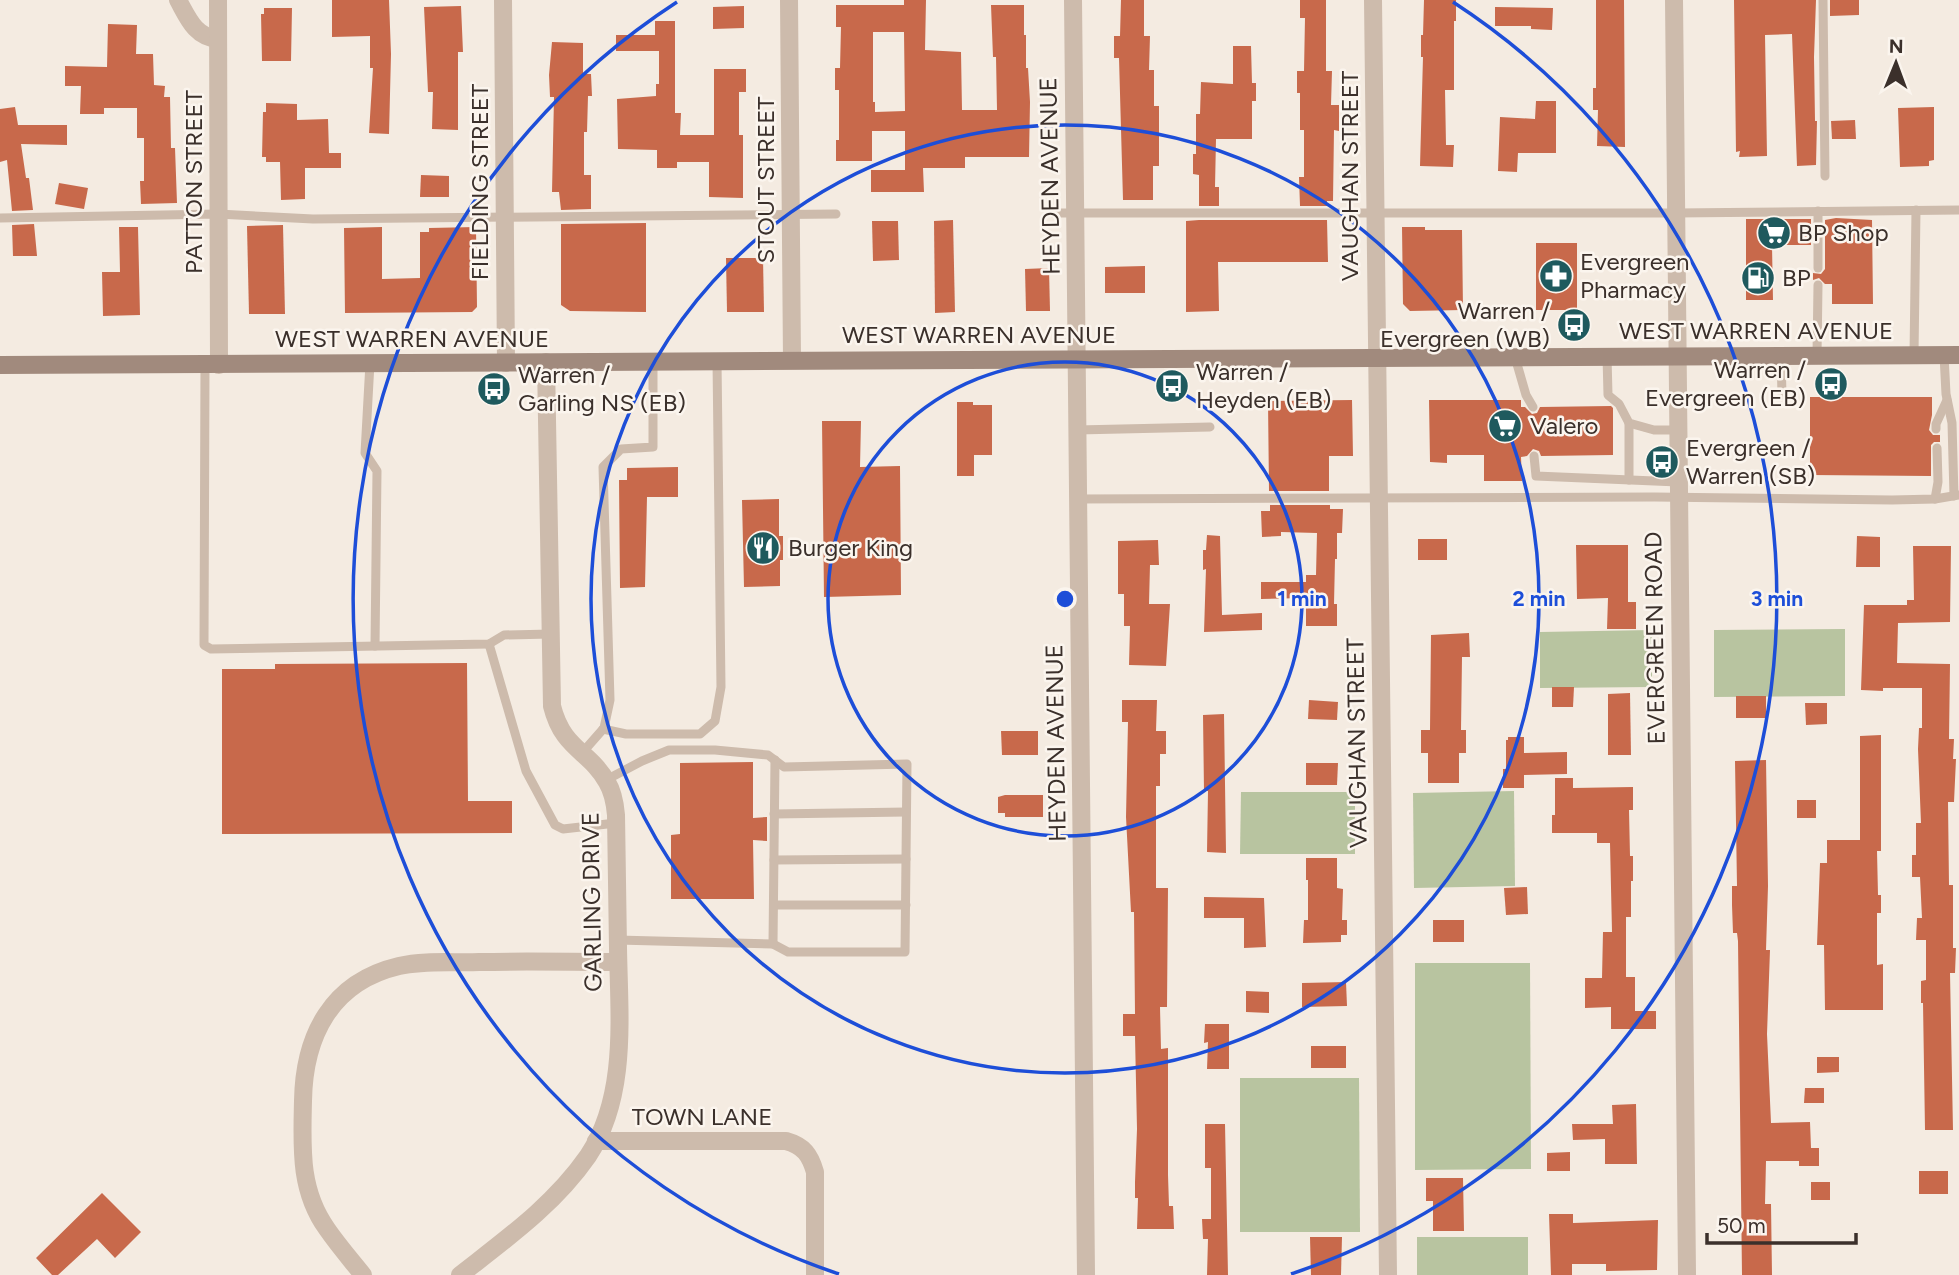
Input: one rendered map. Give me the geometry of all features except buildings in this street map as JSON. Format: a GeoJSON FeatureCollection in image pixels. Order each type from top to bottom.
{"type":"FeatureCollection","features":[{"type":"Feature","properties":{"kind":"main road","name":"WEST WARREN AVENUE"},"geometry":{"type":"LineString","coordinates":[[0,365],[1952,355]]}},
{"type":"Feature","properties":{"kind":"street"},"geometry":{"type":"LineString","coordinates":[[178,0],[195,29],[208,38],[218,38]]}},
{"type":"Feature","properties":{"kind":"street","name":"PATTON STREET"},"geometry":{"type":"LineString","coordinates":[[212,365],[218,214],[218,0]]}},
{"type":"Feature","properties":{"kind":"street","name":"FIELDING STREET"},"geometry":{"type":"LineString","coordinates":[[503,0],[506,363]]}},
{"type":"Feature","properties":{"kind":"street","name":"STOUT STREET"},"geometry":{"type":"LineString","coordinates":[[789,0],[792,360]]}},
{"type":"Feature","properties":{"kind":"street","name":"HEYDEN AVENUE"},"geometry":{"type":"LineString","coordinates":[[1073,0],[1086,1275]]}},
{"type":"Feature","properties":{"kind":"street","name":"VAUGHAN STREET"},"geometry":{"type":"LineString","coordinates":[[1373,0],[1388,1275]]}},
{"type":"Feature","properties":{"kind":"street","name":"EVERGREEN ROAD"},"geometry":{"type":"LineString","coordinates":[[1674,0],[1687,1275]]}},
{"type":"Feature","properties":{"kind":"street","name":"GARLING DRIVE"},"geometry":{"type":"LineString","coordinates":[[465,1273],[543,1209],[574,1174],[596,1141],[611,1102],[617,1067],[618,962],[614,799],[601,772],[563,736],[554,714],[546,362]]}},
{"type":"Feature","properties":{"kind":"street"},"geometry":{"type":"LineString","coordinates":[[363,1275],[326,1229],[315,1209],[303,1171],[303,1076],[319,1025],[335,1003],[351,988],[374,975],[400,966],[480,962],[618,962]]}},
{"type":"Feature","properties":{"kind":"street","name":"TOWN LANE"},"geometry":{"type":"LineString","coordinates":[[596,1141],[786,1141],[803,1148],[811,1158],[815,1172],[815,1275]]}},
{"type":"Feature","properties":{"kind":"lane"},"geometry":{"type":"LineString","coordinates":[[1823,0],[1825,176]]}},
{"type":"Feature","properties":{"kind":"lane"},"geometry":{"type":"LineString","coordinates":[[1914,355],[1916,210]]}},
{"type":"Feature","properties":{"kind":"lane"},"geometry":{"type":"LineString","coordinates":[[1053,212],[1375,214],[1959,210]]}},
{"type":"Feature","properties":{"kind":"lane"},"geometry":{"type":"LineString","coordinates":[[1818,211],[1818,268]]}},
{"type":"Feature","properties":{"kind":"lane"},"geometry":{"type":"LineString","coordinates":[[0,218],[218,214],[313,219],[836,214]]}},
{"type":"Feature","properties":{"kind":"lane"},"geometry":{"type":"LineString","coordinates":[[1816,355],[1818,285]]}},
{"type":"Feature","properties":{"kind":"lane"},"geometry":{"type":"LineString","coordinates":[[1936,429],[1947,400],[1952,355]]}},
{"type":"Feature","properties":{"kind":"lane"},"geometry":{"type":"LineString","coordinates":[[1607,356],[1608,395],[1619,404],[1629,424],[1629,480]]}},
{"type":"Feature","properties":{"kind":"lane"},"geometry":{"type":"LineString","coordinates":[[1781,356],[1782,394]]}},
{"type":"Feature","properties":{"kind":"lane"},"geometry":{"type":"LineString","coordinates":[[1514,357],[1526,395],[1533,407]]}},
{"type":"Feature","properties":{"kind":"lane"},"geometry":{"type":"LineString","coordinates":[[581,754],[603,729],[610,700],[603,467],[621,449],[653,447],[653,361]]}},
{"type":"Feature","properties":{"kind":"lane"},"geometry":{"type":"LineString","coordinates":[[603,729],[626,734],[700,734],[715,721],[721,687],[722,641],[718,361]]}},
{"type":"Feature","properties":{"kind":"lane"},"geometry":{"type":"LineString","coordinates":[[370,363],[365,453],[377,471],[376,646]]}},
{"type":"Feature","properties":{"kind":"lane"},"geometry":{"type":"LineString","coordinates":[[212,365],[204,645],[211,649],[489,644],[505,635],[551,634]]}},
{"type":"Feature","properties":{"kind":"lane"},"geometry":{"type":"LineString","coordinates":[[1078,499],[1378,498],[1678,490],[1935,499],[1956,495],[1952,423],[1947,400]]}},
{"type":"Feature","properties":{"kind":"lane"},"geometry":{"type":"LineString","coordinates":[[1629,424],[1654,430],[1678,430]]}},
{"type":"Feature","properties":{"kind":"lane"},"geometry":{"type":"LineString","coordinates":[[1077,430],[1210,427]]}},
{"type":"Feature","properties":{"kind":"lane"},"geometry":{"type":"LineString","coordinates":[[1935,499],[1938,482],[1937,448]]}},
{"type":"Feature","properties":{"kind":"lane"},"geometry":{"type":"LineString","coordinates":[[1534,456],[1536,476],[1629,480],[1678,490]]}},
{"type":"Feature","properties":{"kind":"lane"},"geometry":{"type":"LineString","coordinates":[[489,644],[526,771],[555,825],[563,830],[616,823]]}},
{"type":"Feature","properties":{"kind":"lane"},"geometry":{"type":"LineString","coordinates":[[606,780],[669,750],[715,750],[768,755],[784,767],[906,764],[905,952],[788,952],[774,944],[617,940]]}},
{"type":"Feature","properties":{"kind":"lane"},"geometry":{"type":"LineString","coordinates":[[774,944],[775,760]]}},
{"type":"Feature","properties":{"kind":"lane"},"geometry":{"type":"LineString","coordinates":[[774,814],[906,812]]}},
{"type":"Feature","properties":{"kind":"lane"},"geometry":{"type":"LineString","coordinates":[[774,860],[906,859]]}},
{"type":"Feature","properties":{"kind":"lane"},"geometry":{"type":"LineString","coordinates":[[774,905],[906,905]]}},
{"type":"Feature","properties":{"kind":"green space"},"geometry":{"type":"Polygon","coordinates":[[[1845,629],[1845,696],[1714,697],[1714,630],[1845,629]]]}},
{"type":"Feature","properties":{"kind":"green space"},"geometry":{"type":"Polygon","coordinates":[[[1652,630],[1652,687],[1540,688],[1540,632],[1652,630]]]}},
{"type":"Feature","properties":{"kind":"green space"},"geometry":{"type":"Polygon","coordinates":[[[1514,791],[1515,886],[1414,888],[1413,793],[1514,791]]]}},
{"type":"Feature","properties":{"kind":"green space"},"geometry":{"type":"Polygon","coordinates":[[[1241,792],[1355,792],[1355,854],[1240,854],[1241,792]]]}},
{"type":"Feature","properties":{"kind":"green space"},"geometry":{"type":"Polygon","coordinates":[[[1415,963],[1530,963],[1531,1169],[1415,1170],[1415,963]]]}},
{"type":"Feature","properties":{"kind":"green space"},"geometry":{"type":"Polygon","coordinates":[[[1240,1078],[1359,1078],[1360,1232],[1240,1232],[1240,1078]]]}},
{"type":"Feature","properties":{"kind":"green space"},"geometry":{"type":"Polygon","coordinates":[[[1417,1237],[1528,1237],[1528,1275],[1417,1275],[1417,1237]]]}},
{"type":"Feature","properties":{"kind":"place","name":"BP Shop"},"geometry":{"type":"Point","coordinates":[1774,233]}},
{"type":"Feature","properties":{"kind":"place","name":"Evergreen Pharmacy"},"geometry":{"type":"Point","coordinates":[1556,276]}},
{"type":"Feature","properties":{"kind":"place","name":"BP"},"geometry":{"type":"Point","coordinates":[1758,278]}},
{"type":"Feature","properties":{"kind":"place","name":"Warren / Evergreen (WB)"},"geometry":{"type":"Point","coordinates":[1574,325]}},
{"type":"Feature","properties":{"kind":"place","name":"Warren / Evergreen (EB)"},"geometry":{"type":"Point","coordinates":[1831,384]}},
{"type":"Feature","properties":{"kind":"place","name":"Warren / Heyden (EB)"},"geometry":{"type":"Point","coordinates":[1172,386]}},
{"type":"Feature","properties":{"kind":"place","name":"Warren / Garling NS (EB)"},"geometry":{"type":"Point","coordinates":[494,389]}},
{"type":"Feature","properties":{"kind":"place","name":"Valero"},"geometry":{"type":"Point","coordinates":[1505,426]}},
{"type":"Feature","properties":{"kind":"place","name":"Evergreen / Warren (SB)"},"geometry":{"type":"Point","coordinates":[1662,462]}},
{"type":"Feature","properties":{"kind":"place","name":"Burger King"},"geometry":{"type":"Point","coordinates":[763,548]}}]}
